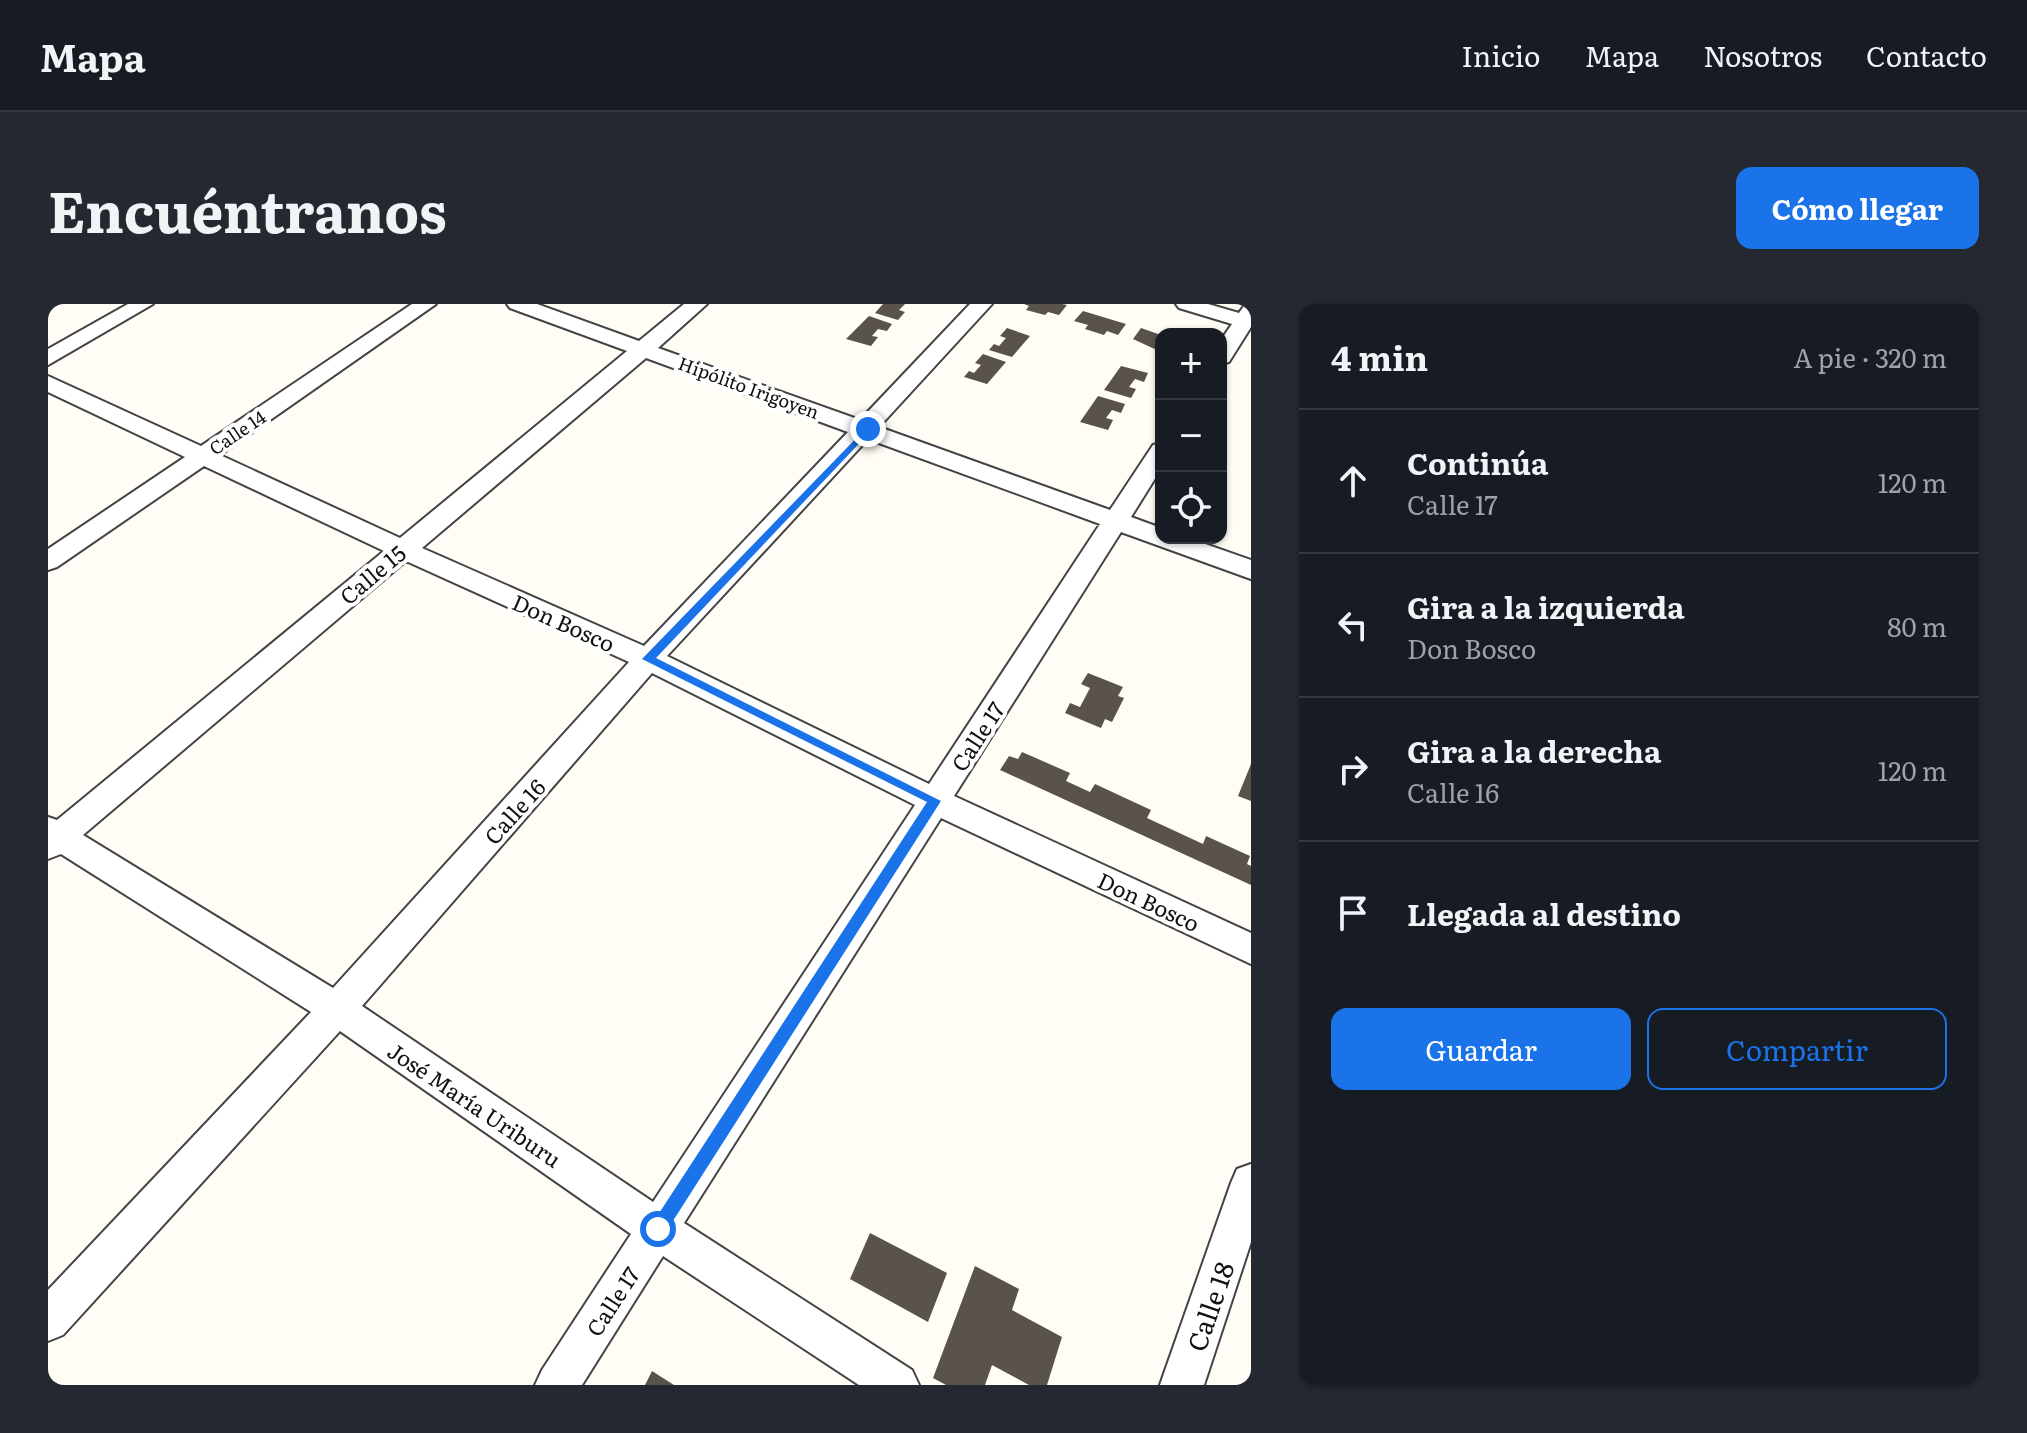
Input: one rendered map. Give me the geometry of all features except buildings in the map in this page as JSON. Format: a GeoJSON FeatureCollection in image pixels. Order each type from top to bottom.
{"type":"FeatureCollection","features":[{"type":"Feature","properties":{"kind":"street"},"geometry":{"type":"LineString","coordinates":[[48,358],[143,304]]}},
{"type":"Feature","properties":{"kind":"street","name":"Calle 14"},"geometry":{"type":"LineString","coordinates":[[48,561],[426,304]]}},
{"type":"Feature","properties":{"kind":"street","name":"Hipólito Irigoyen"},"geometry":{"type":"LineString","coordinates":[[517,304],[1155,535]]}},
{"type":"Feature","properties":{"kind":"street","name":"Calle 15"},"geometry":{"type":"LineString","coordinates":[[52,837],[697,304]]}},
{"type":"Feature","properties":{"kind":"street","name":"Calle 16"},"geometry":{"type":"LineString","coordinates":[[48,1320],[337,1009],[648,659],[868,429],[982,304]]}},
{"type":"Feature","properties":{"kind":"street"},"geometry":{"type":"LineString","coordinates":[[1186,304],[1247,316],[1227,348]]}},
{"type":"Feature","properties":{"kind":"street","name":"Don Bosco"},"geometry":{"type":"LineString","coordinates":[[48,383],[401,549],[648,659],[935,801],[1251,949]]}},
{"type":"Feature","properties":{"kind":"street","name":"Calle 17"},"geometry":{"type":"LineString","coordinates":[[557,1385],[1155,459]]}},
{"type":"Feature","properties":{"kind":"street","name":"Hipólito Irigoyen"},"geometry":{"type":"LineString","coordinates":[[1179,544],[1251,570]]}},
{"type":"Feature","properties":{"kind":"street","name":"José María Uriburu"},"geometry":{"type":"LineString","coordinates":[[52,837],[337,1009],[658,1229],[897,1385]]}},
{"type":"Feature","properties":{"kind":"street","name":"Calle 18"},"geometry":{"type":"LineString","coordinates":[[1182,1385],[1251,1183]]}},
{"type":"Feature","properties":{"kind":"route"},"geometry":{"type":"LineString","coordinates":[[658,1229],[935,801],[648,659],[868,429]]}}]}
